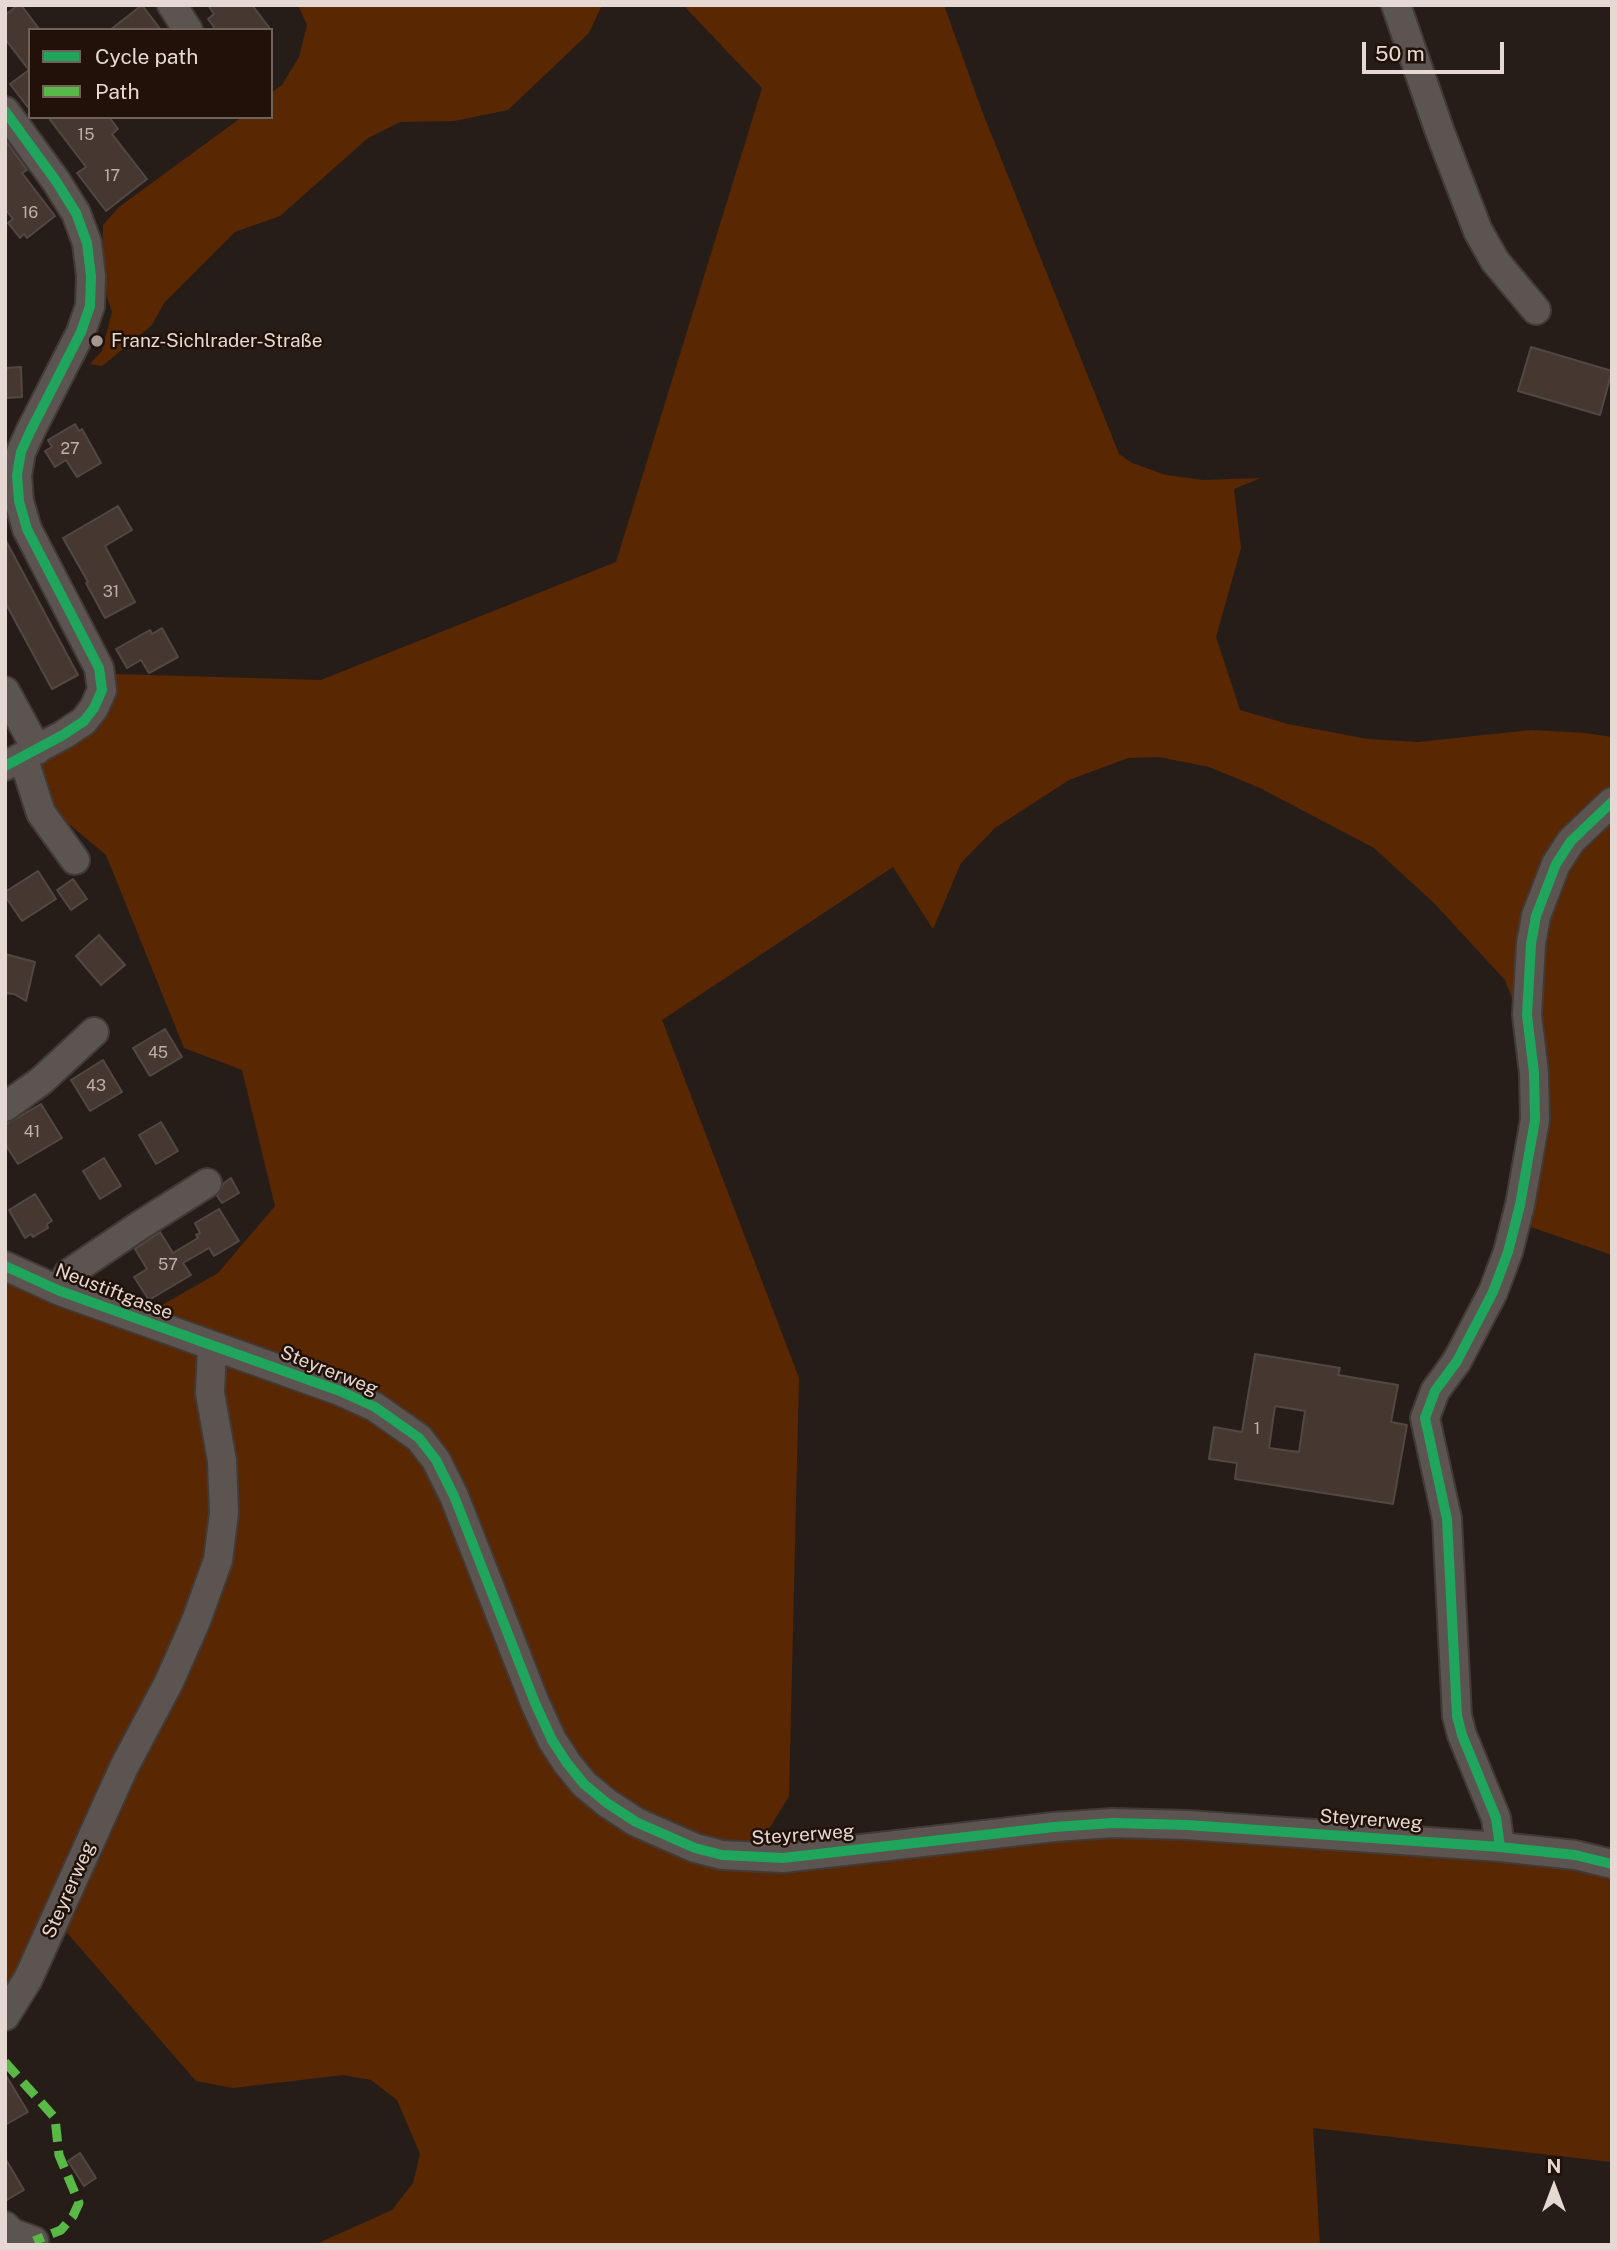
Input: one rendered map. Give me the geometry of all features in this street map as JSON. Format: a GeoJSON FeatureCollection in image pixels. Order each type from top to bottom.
{"type":"FeatureCollection","features":[{"type":"Feature","properties":{"kind":"street"},"geometry":{"type":"LineString","coordinates":[[172,5],[187,28]]}},
{"type":"Feature","properties":{"kind":"street"},"geometry":{"type":"LineString","coordinates":[[1396,5],[1478,231],[1495,261],[1536,310]]}},
{"type":"Feature","properties":{"kind":"street"},"geometry":{"type":"LineString","coordinates":[[5,111],[76,213],[87,243],[91,276],[90,306],[81,332],[21,452],[18,475],[19,501],[27,529],[99,668],[102,690],[85,721],[22,757]]}},
{"type":"Feature","properties":{"kind":"street"},"geometry":{"type":"LineString","coordinates":[[5,691],[22,757],[41,813],[75,860]]}},
{"type":"Feature","properties":{"kind":"street"},"geometry":{"type":"LineString","coordinates":[[1500,1847],[1496,1818],[1462,1735],[1457,1716],[1448,1529],[1425,1418],[1435,1391],[1457,1362],[1493,1292],[1508,1252],[1520,1205],[1535,1120],[1534,1073],[1528,1035],[1527,1001],[1536,916],[1556,864],[1571,841],[1612,803]]}},
{"type":"Feature","properties":{"kind":"street"},"geometry":{"type":"LineString","coordinates":[[5,1107],[41,1081],[94,1032]]}},
{"type":"Feature","properties":{"kind":"street","name":"Neustiftgasse"},"geometry":{"type":"LineString","coordinates":[[60,1291],[68,1274],[207,1184]]}},
{"type":"Feature","properties":{"kind":"street","name":"Neustiftgasse"},"geometry":{"type":"LineString","coordinates":[[5,1266],[60,1291],[212,1347]]}},
{"type":"Feature","properties":{"kind":"street","name":"Steyrerweg"},"geometry":{"type":"LineString","coordinates":[[5,2016],[34,1967],[124,1767],[169,1682],[196,1621],[218,1560],[225,1513],[222,1461],[210,1393],[212,1347],[340,1391],[375,1407],[419,1438],[436,1460],[454,1496],[552,1740],[584,1784],[607,1803],[668,1838],[722,1855],[783,1857],[1054,1827],[1113,1823],[1187,1825],[1500,1847],[1575,1855],[1612,1864]]}},
{"type":"Feature","properties":{"kind":"street"},"geometry":{"type":"LineString","coordinates":[[5,2226],[12,2233],[34,2241]]}},
{"type":"Feature","properties":{"kind":"shaded area"},"geometry":{"type":"Polygon","coordinates":[[[298,5],[602,5],[589,33],[508,110],[454,121],[400,122],[368,138],[280,216],[235,232],[164,303],[152,325],[102,366],[90,364],[102,351],[112,312],[102,281],[103,225],[119,207],[239,119],[273,119],[273,92],[282,85],[299,57],[307,25],[298,5]]]}},
{"type":"Feature","properties":{"kind":"shaded area"},"geometry":{"type":"Polygon","coordinates":[[[683,5],[944,5],[982,111],[1119,454],[1132,463],[1166,475],[1203,480],[1261,478],[1234,489],[1241,548],[1216,637],[1240,710],[1288,724],[1368,739],[1418,742],[1531,730],[1612,737],[1612,1255],[1522,1224],[1455,1371],[1433,1368],[1460,1325],[1485,1277],[1527,1136],[1521,1022],[1505,980],[1434,903],[1374,848],[1260,788],[1209,767],[1159,757],[1128,758],[1069,780],[995,828],[961,863],[933,929],[893,867],[662,1020],[799,1378],[789,1796],[752,1857],[1152,1814],[1612,1857],[1612,2162],[1313,2128],[1320,2245],[314,2245],[392,2210],[413,2183],[420,2154],[397,2100],[371,2080],[343,2075],[233,2088],[196,2081],[61,1926],[5,2022],[5,1252],[148,1313],[218,1273],[275,1206],[242,1070],[184,1048],[106,855],[50,808],[37,754],[98,726],[115,674],[321,680],[616,562],[762,88],[683,5]]]}},
{"type":"Feature","properties":{"kind":"building"},"geometry":{"type":"Polygon","coordinates":[[[21,5],[38,28],[28,28],[28,69],[5,39],[5,15],[21,5]]]}},
{"type":"Feature","properties":{"kind":"building"},"geometry":{"type":"Polygon","coordinates":[[[142,5],[159,28],[113,28],[142,5]]]}},
{"type":"Feature","properties":{"kind":"building"},"geometry":{"type":"Polygon","coordinates":[[[208,5],[252,5],[269,28],[215,28],[208,19],[214,14],[208,5]]]}},
{"type":"Feature","properties":{"kind":"building"},"geometry":{"type":"Polygon","coordinates":[[[28,71],[28,107],[10,84],[28,71]]]}},
{"type":"Feature","properties":{"kind":"building"},"geometry":{"type":"Polygon","coordinates":[[[50,119],[110,119],[118,129],[112,134],[147,179],[106,211],[77,173],[86,167],[50,119]]]}},
{"type":"Feature","properties":{"kind":"building"},"geometry":{"type":"Polygon","coordinates":[[[5,140],[27,170],[22,173],[55,216],[27,238],[24,234],[20,238],[8,223],[13,219],[5,209],[5,140]]]}},
{"type":"Feature","properties":{"kind":"building"},"geometry":{"type":"Polygon","coordinates":[[[1531,347],[1612,371],[1600,415],[1518,391],[1531,347]]]}},
{"type":"Feature","properties":{"kind":"building"},"geometry":{"type":"Polygon","coordinates":[[[21,367],[22,397],[5,398],[5,368],[21,367]]]}},
{"type":"Feature","properties":{"kind":"building"},"geometry":{"type":"Polygon","coordinates":[[[75,424],[79,431],[82,429],[101,463],[77,477],[66,460],[55,467],[45,451],[52,447],[48,440],[75,424]]]}},
{"type":"Feature","properties":{"kind":"building"},"geometry":{"type":"Polygon","coordinates":[[[118,506],[132,530],[105,546],[135,602],[105,618],[63,538],[118,506]]]}},
{"type":"Feature","properties":{"kind":"building"},"geometry":{"type":"Polygon","coordinates":[[[5,539],[78,675],[52,689],[5,602],[5,539]]]}},
{"type":"Feature","properties":{"kind":"building"},"geometry":{"type":"Polygon","coordinates":[[[162,628],[178,657],[149,673],[141,660],[127,668],[116,649],[150,630],[152,634],[162,628]]]}},
{"type":"Feature","properties":{"kind":"building"},"geometry":{"type":"Polygon","coordinates":[[[38,871],[56,899],[22,921],[5,892],[38,871]]]}},
{"type":"Feature","properties":{"kind":"building"},"geometry":{"type":"Polygon","coordinates":[[[73,879],[87,899],[71,910],[57,890],[73,879]]]}},
{"type":"Feature","properties":{"kind":"building"},"geometry":{"type":"Polygon","coordinates":[[[99,935],[125,965],[101,985],[76,956],[99,935]]]}},
{"type":"Feature","properties":{"kind":"building"},"geometry":{"type":"Polygon","coordinates":[[[5,954],[35,962],[26,1001],[14,994],[5,993],[5,954]]]}},
{"type":"Feature","properties":{"kind":"building"},"geometry":{"type":"Polygon","coordinates":[[[165,1029],[182,1057],[150,1076],[133,1048],[165,1029]]]}},
{"type":"Feature","properties":{"kind":"building"},"geometry":{"type":"Polygon","coordinates":[[[103,1060],[122,1092],[90,1111],[71,1080],[103,1060]]]}},
{"type":"Feature","properties":{"kind":"building"},"geometry":{"type":"Polygon","coordinates":[[[41,1104],[62,1138],[18,1164],[5,1144],[5,1125],[41,1104]]]}},
{"type":"Feature","properties":{"kind":"building"},"geometry":{"type":"Polygon","coordinates":[[[161,1122],[178,1151],[156,1164],[139,1135],[161,1122]]]}},
{"type":"Feature","properties":{"kind":"building"},"geometry":{"type":"Polygon","coordinates":[[[104,1158],[121,1186],[100,1199],[83,1171],[104,1158]]]}},
{"type":"Feature","properties":{"kind":"building"},"geometry":{"type":"Polygon","coordinates":[[[231,1178],[239,1193],[222,1203],[217,1196],[224,1183],[231,1178]]]}},
{"type":"Feature","properties":{"kind":"building"},"geometry":{"type":"Polygon","coordinates":[[[35,1194],[52,1221],[47,1224],[48,1228],[33,1237],[31,1234],[25,1238],[9,1210],[35,1194]]]}},
{"type":"Feature","properties":{"kind":"building"},"geometry":{"type":"Polygon","coordinates":[[[219,1209],[239,1241],[214,1256],[209,1248],[183,1263],[191,1275],[149,1300],[134,1277],[147,1269],[135,1249],[160,1232],[173,1253],[198,1238],[196,1235],[200,1233],[195,1223],[219,1209]]]}},
{"type":"Feature","properties":{"kind":"building"},"geometry":{"type":"Polygon","coordinates":[[[1255,1354],[1340,1368],[1338,1375],[1398,1385],[1391,1422],[1407,1425],[1393,1504],[1235,1479],[1237,1463],[1209,1459],[1214,1427],[1242,1432],[1255,1354]],[[1275,1406],[1269,1448],[1299,1452],[1305,1411],[1275,1406]]]}},
{"type":"Feature","properties":{"kind":"building"},"geometry":{"type":"Polygon","coordinates":[[[5,2074],[28,2112],[5,2125],[5,2074]]]}},
{"type":"Feature","properties":{"kind":"building"},"geometry":{"type":"Polygon","coordinates":[[[80,2153],[96,2178],[84,2186],[68,2161],[80,2153]]]}},
{"type":"Feature","properties":{"kind":"building"},"geometry":{"type":"Polygon","coordinates":[[[5,2158],[24,2190],[5,2201],[5,2158]]]}},
{"type":"Feature","properties":{"kind":"marked path"},"geometry":{"type":"LineString","coordinates":[[5,2062],[55,2118],[59,2155],[79,2203],[73,2216],[61,2230],[34,2241]]}},
{"type":"Feature","properties":{"kind":"cycle path"},"geometry":{"type":"LineString","coordinates":[[5,111],[76,213],[87,243],[91,276],[90,306],[81,332],[21,452],[17,475],[19,501],[27,529],[99,668],[102,690],[94,708],[84,721],[5,766]]}},
{"type":"Feature","properties":{"kind":"cycle path"},"geometry":{"type":"LineString","coordinates":[[1500,1847],[1496,1818],[1462,1735],[1457,1716],[1447,1519],[1425,1418],[1435,1391],[1457,1361],[1493,1292],[1508,1252],[1520,1205],[1535,1120],[1534,1073],[1527,1015],[1531,944],[1536,916],[1556,864],[1571,841],[1612,802]]}},
{"type":"Feature","properties":{"kind":"cycle path"},"geometry":{"type":"LineString","coordinates":[[5,1266],[60,1291],[340,1391],[375,1407],[419,1438],[436,1460],[454,1496],[535,1703],[552,1740],[567,1763],[584,1784],[607,1803],[636,1822],[695,1848],[722,1855],[783,1858],[1054,1827],[1113,1823],[1187,1825],[1500,1847],[1575,1855],[1612,1864]]}},
{"type":"Feature","properties":{"kind":"place","name":"Franz-Sichlrader-Straße"},"geometry":{"type":"Point","coordinates":[97,341]}}]}
